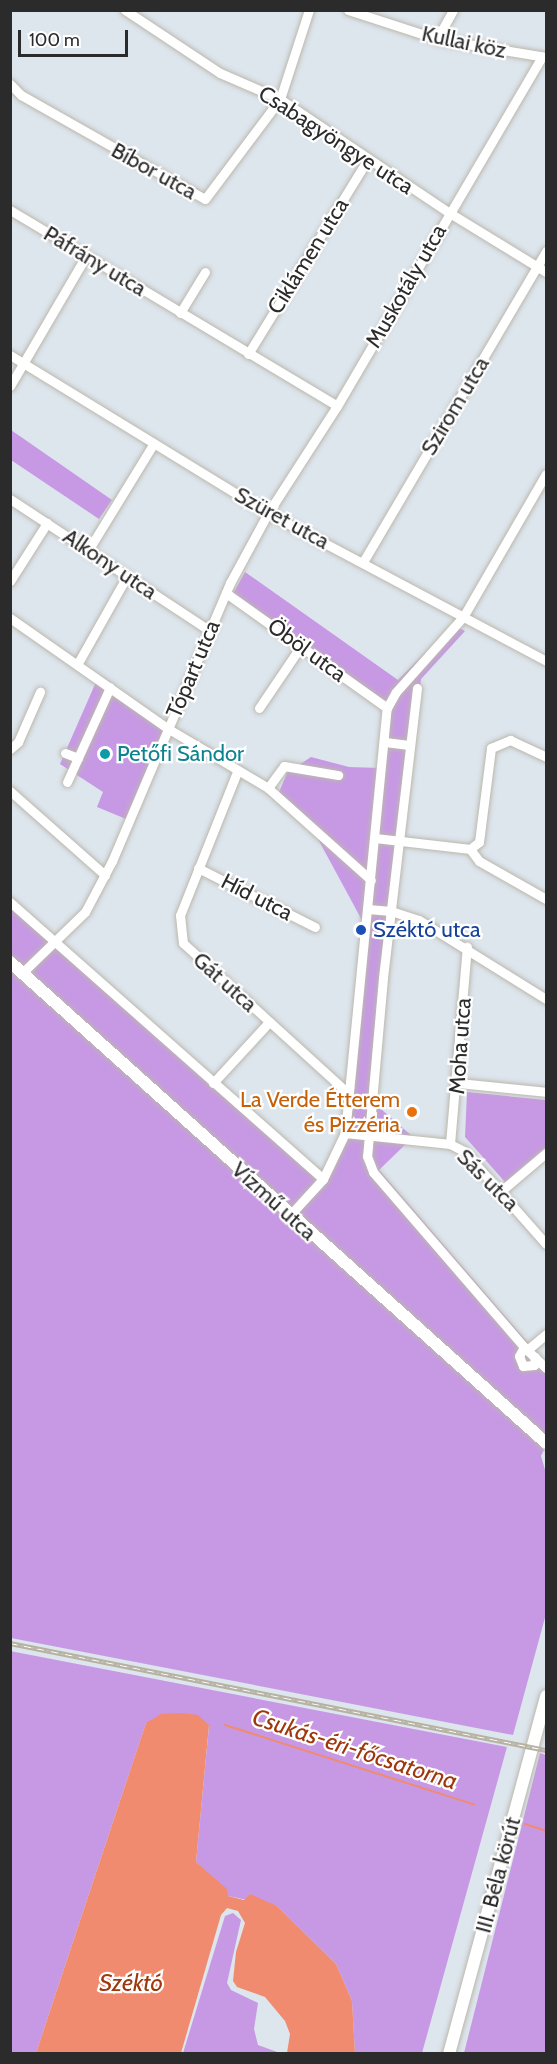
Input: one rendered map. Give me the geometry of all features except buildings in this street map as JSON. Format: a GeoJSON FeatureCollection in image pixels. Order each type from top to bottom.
{"type":"FeatureCollection","features":[{"type":"Feature","properties":{"kind":"main road","name":"Vízmű utca"},"geometry":{"type":"LineString","coordinates":[[10,962],[544,1440]]}},
{"type":"Feature","properties":{"kind":"main road","name":"III. Béla körút"},"geometry":{"type":"LineString","coordinates":[[449,2054],[546,1696]]}},
{"type":"Feature","properties":{"kind":"street","name":"Csabagyöngye utca"},"geometry":{"type":"LineString","coordinates":[[125,10],[210,67],[280,99],[448,212],[546,272]]}},
{"type":"Feature","properties":{"kind":"street","name":"Bíbor utca"},"geometry":{"type":"LineString","coordinates":[[10,84],[21,95],[205,199],[280,99],[309,10]]}},
{"type":"Feature","properties":{"kind":"street","name":"Kullai köz"},"geometry":{"type":"LineString","coordinates":[[348,10],[437,39],[544,57]]}},
{"type":"Feature","properties":{"kind":"street"},"geometry":{"type":"LineString","coordinates":[[437,39],[453,10]]}},
{"type":"Feature","properties":{"kind":"street","name":"Muskotály utca"},"geometry":{"type":"LineString","coordinates":[[267,513],[337,406],[448,212],[544,57]]}},
{"type":"Feature","properties":{"kind":"street","name":"Ciklámen utca"},"geometry":{"type":"LineString","coordinates":[[248,354],[368,159]]}},
{"type":"Feature","properties":{"kind":"street","name":"Páfrány utca"},"geometry":{"type":"LineString","coordinates":[[10,210],[337,406]]}},
{"type":"Feature","properties":{"kind":"street","name":"Szirom utca"},"geometry":{"type":"LineString","coordinates":[[363,562],[546,251]]}},
{"type":"Feature","properties":{"kind":"street"},"geometry":{"type":"LineString","coordinates":[[10,386],[86,256]]}},
{"type":"Feature","properties":{"kind":"street"},"geometry":{"type":"LineString","coordinates":[[180,313],[205,272]]}},
{"type":"Feature","properties":{"kind":"street","name":"Szüret utca"},"geometry":{"type":"LineString","coordinates":[[10,355],[267,513],[546,661]]}},
{"type":"Feature","properties":{"kind":"street"},"geometry":{"type":"LineString","coordinates":[[89,549],[154,443]]}},
{"type":"Feature","properties":{"kind":"street"},"geometry":{"type":"LineString","coordinates":[[290,1215],[322,1179],[345,1133],[386,742],[387,708],[463,617],[546,474]]}},
{"type":"Feature","properties":{"kind":"street","name":"Alkony utca"},"geometry":{"type":"LineString","coordinates":[[10,500],[89,549],[209,630]]}},
{"type":"Feature","properties":{"kind":"street","name":"Tópart utca"},"geometry":{"type":"LineString","coordinates":[[22,973],[85,912],[105,875],[209,630],[267,513]]}},
{"type":"Feature","properties":{"kind":"street"},"geometry":{"type":"LineString","coordinates":[[10,581],[46,523]]}},
{"type":"Feature","properties":{"kind":"street"},"geometry":{"type":"LineString","coordinates":[[78,663],[127,576]]}},
{"type":"Feature","properties":{"kind":"street","name":"Öböl utca"},"geometry":{"type":"LineString","coordinates":[[226,593],[387,708]]}},
{"type":"Feature","properties":{"kind":"street"},"geometry":{"type":"LineString","coordinates":[[10,618],[78,663],[167,728],[268,788],[371,880]]}},
{"type":"Feature","properties":{"kind":"street"},"geometry":{"type":"LineString","coordinates":[[259,708],[301,646]]}},
{"type":"Feature","properties":{"kind":"street"},"geometry":{"type":"LineString","coordinates":[[67,782],[110,687]]}},
{"type":"Feature","properties":{"kind":"street"},"geometry":{"type":"LineString","coordinates":[[417,688],[391,911],[367,1156],[373,1172],[526,1349],[546,1368]]}},
{"type":"Feature","properties":{"kind":"street"},"geometry":{"type":"LineString","coordinates":[[10,749],[18,742],[40,692]]}},
{"type":"Feature","properties":{"kind":"street"},"geometry":{"type":"LineString","coordinates":[[375,838],[470,849],[478,842],[491,748],[510,740],[546,757]]}},
{"type":"Feature","properties":{"kind":"street"},"geometry":{"type":"LineString","coordinates":[[386,742],[409,745]]}},
{"type":"Feature","properties":{"kind":"street"},"geometry":{"type":"LineString","coordinates":[[65,753],[78,758]]}},
{"type":"Feature","properties":{"kind":"street"},"geometry":{"type":"LineString","coordinates":[[268,788],[284,766],[338,775]]}},
{"type":"Feature","properties":{"kind":"street","name":"Gát utca"},"geometry":{"type":"LineString","coordinates":[[237,771],[180,915],[183,943],[350,1094]]}},
{"type":"Feature","properties":{"kind":"street"},"geometry":{"type":"LineString","coordinates":[[10,790],[105,875]]}},
{"type":"Feature","properties":{"kind":"street"},"geometry":{"type":"LineString","coordinates":[[470,849],[479,861],[546,899]]}},
{"type":"Feature","properties":{"kind":"street","name":"Híd utca"},"geometry":{"type":"LineString","coordinates":[[198,868],[315,927]]}},
{"type":"Feature","properties":{"kind":"street"},"geometry":{"type":"LineString","coordinates":[[10,902],[322,1179]]}},
{"type":"Feature","properties":{"kind":"street"},"geometry":{"type":"LineString","coordinates":[[368,909],[391,911],[419,920],[467,947],[546,999]]}},
{"type":"Feature","properties":{"kind":"street","name":"Moha utca"},"geometry":{"type":"LineString","coordinates":[[450,1144],[458,1083],[467,947]]}},
{"type":"Feature","properties":{"kind":"street"},"geometry":{"type":"LineString","coordinates":[[213,1083],[269,1022]]}},
{"type":"Feature","properties":{"kind":"street"},"geometry":{"type":"LineString","coordinates":[[458,1083],[546,1092]]}},
{"type":"Feature","properties":{"kind":"street","name":"Sás utca"},"geometry":{"type":"LineString","coordinates":[[345,1133],[450,1144],[464,1151],[546,1244]]}},
{"type":"Feature","properties":{"kind":"street"},"geometry":{"type":"LineString","coordinates":[[501,1191],[546,1153]]}},
{"type":"Feature","properties":{"kind":"street"},"geometry":{"type":"LineString","coordinates":[[536,1357],[534,1365],[523,1366],[519,1356],[546,1334]]}},
{"type":"Feature","properties":{"kind":"shaded area"},"geometry":{"type":"Polygon","coordinates":[[[11,430],[112,500],[99,519],[11,460],[11,430]]]}},
{"type":"Feature","properties":{"kind":"shaded area"},"geometry":{"type":"Polygon","coordinates":[[[245,572],[398,680],[453,625],[465,631],[421,679],[373,1102],[413,1137],[379,1170],[546,1364],[546,1445],[541,1456],[546,1473],[546,1614],[513,1735],[11,1638],[10,908],[318,1180],[342,1135],[364,924],[318,839],[277,797],[287,773],[311,757],[349,767],[380,768],[382,709],[230,599],[245,572]]]}},
{"type":"Feature","properties":{"kind":"shaded area"},"geometry":{"type":"Polygon","coordinates":[[[96,682],[163,730],[126,819],[97,807],[103,792],[60,764],[96,682]]]}},
{"type":"Feature","properties":{"kind":"shaded area"},"geometry":{"type":"Polygon","coordinates":[[[467,1092],[546,1100],[546,1147],[505,1182],[465,1137],[467,1092]]]}},
{"type":"Feature","properties":{"kind":"shaded area"},"geometry":{"type":"Polygon","coordinates":[[[10,1651],[507,1747],[422,2053],[355,2053],[352,2001],[336,1964],[277,1906],[228,1896],[196,1862],[209,1726],[146,1723],[36,2053],[11,2053],[10,1651]]]}},
{"type":"Feature","properties":{"kind":"shaded area"},"geometry":{"type":"Polygon","coordinates":[[[540,1753],[546,1755],[546,2053],[464,2053],[540,1753]]]}},
{"type":"Feature","properties":{"kind":"shaded area"},"geometry":{"type":"Polygon","coordinates":[[[233,1913],[241,1920],[227,1983],[231,1990],[258,2003],[254,2029],[258,2045],[280,2053],[183,2053],[225,1916],[233,1913]]]}},
{"type":"Feature","properties":{"kind":"water","name":"Széktó"},"geometry":{"type":"Polygon","coordinates":[[[161,1714],[198,1715],[209,1725],[196,1862],[227,1889],[228,1896],[244,1900],[250,1894],[277,1906],[336,1964],[352,2001],[355,2053],[287,2053],[290,2034],[285,2021],[265,1997],[237,1987],[233,1981],[236,1952],[245,1923],[238,1911],[227,1908],[221,1915],[181,2053],[36,2053],[146,1723],[161,1714]]]}},
{"type":"Feature","properties":{"kind":"waterway","name":"Csukás-éri-főcsatorna"},"geometry":{"type":"LineString","coordinates":[[225,1725],[475,1805]]}},
{"type":"Feature","properties":{"kind":"waterway","name":"Csukás-éri-főcsatorna"},"geometry":{"type":"LineString","coordinates":[[525,1824],[546,1831]]}},
{"type":"Feature","properties":{"kind":"railway"},"geometry":{"type":"LineString","coordinates":[[10,1643],[546,1750]]}},
{"type":"Feature","properties":{"kind":"place","name":"Petőfi Sándor"},"geometry":{"type":"Point","coordinates":[105,754]}},
{"type":"Feature","properties":{"kind":"place","name":"Széktó utca"},"geometry":{"type":"Point","coordinates":[361,930]}},
{"type":"Feature","properties":{"kind":"place","name":"La Verde Étterem és Pizzéria"},"geometry":{"type":"Point","coordinates":[412,1112]}}]}
